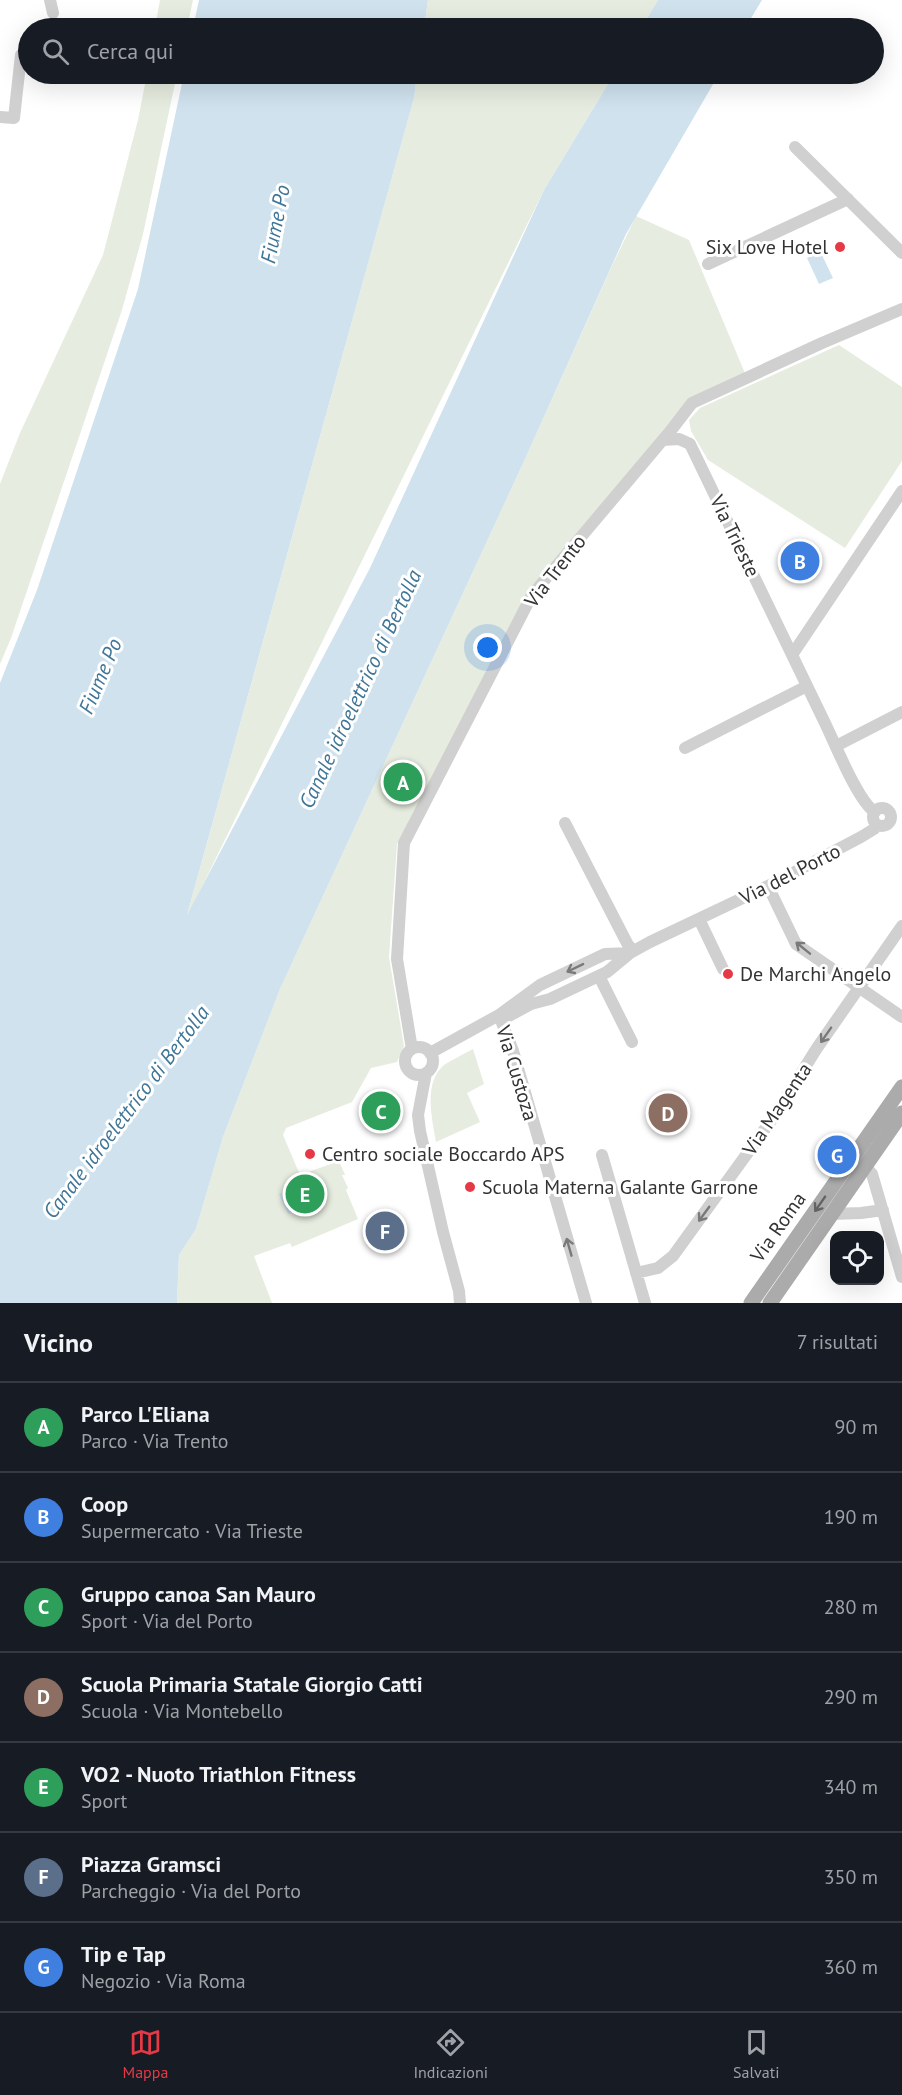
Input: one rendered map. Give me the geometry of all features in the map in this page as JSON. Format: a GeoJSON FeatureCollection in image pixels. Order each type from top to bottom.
{"type":"FeatureCollection","features":[{"type":"Feature","properties":{"kind":"main road","name":"Via Roma"},"geometry":{"type":"LineString","coordinates":[[751,1303],[902,1087]]}},
{"type":"Feature","properties":{"kind":"main road","name":"Via Roma"},"geometry":{"type":"LineString","coordinates":[[770,1303],[902,1113]]}},
{"type":"Feature","properties":{"kind":"street"},"geometry":{"type":"LineString","coordinates":[[0,117],[14,118],[18,82]]}},
{"type":"Feature","properties":{"kind":"street"},"geometry":{"type":"LineString","coordinates":[[795,147],[902,253]]}},
{"type":"Feature","properties":{"kind":"street"},"geometry":{"type":"LineString","coordinates":[[708,264],[848,199]]}},
{"type":"Feature","properties":{"kind":"street","name":"Via Trento"},"geometry":{"type":"LineString","coordinates":[[412,1049],[397,958],[404,843],[532,595],[692,403],[902,309]]}},
{"type":"Feature","properties":{"kind":"street","name":"Via Trieste"},"geometry":{"type":"LineString","coordinates":[[663,440],[679,439],[690,444],[836,746],[862,798],[875,818]]}},
{"type":"Feature","properties":{"kind":"street"},"geometry":{"type":"LineString","coordinates":[[792,655],[902,492]]}},
{"type":"Feature","properties":{"kind":"street"},"geometry":{"type":"LineString","coordinates":[[685,748],[807,686]]}},
{"type":"Feature","properties":{"kind":"street"},"geometry":{"type":"LineString","coordinates":[[836,746],[902,712]]}},
{"type":"Feature","properties":{"kind":"street","name":"Via del Porto"},"geometry":{"type":"LineString","coordinates":[[499,1015],[507,1017],[531,1004],[603,974],[632,952],[768,886],[861,837],[874,829],[875,818],[886,825],[896,814]]}},
{"type":"Feature","properties":{"kind":"street"},"geometry":{"type":"LineString","coordinates":[[565,823],[632,952]]}},
{"type":"Feature","properties":{"kind":"street"},"geometry":{"type":"LineString","coordinates":[[768,886],[796,944],[902,1017]]}},
{"type":"Feature","properties":{"kind":"street"},"geometry":{"type":"LineString","coordinates":[[699,919],[723,969]]}},
{"type":"Feature","properties":{"kind":"street","name":"Via Magenta"},"geometry":{"type":"LineString","coordinates":[[636,1273],[658,1268],[673,1256],[775,1115],[817,1048],[902,926]]}},
{"type":"Feature","properties":{"kind":"street","name":"Via del Porto"},"geometry":{"type":"LineString","coordinates":[[430,1053],[499,1015],[540,985],[605,954],[632,952]]}},
{"type":"Feature","properties":{"kind":"street"},"geometry":{"type":"LineString","coordinates":[[601,956],[608,959],[611,964],[603,974],[632,1042]]}},
{"type":"Feature","properties":{"kind":"street"},"geometry":{"type":"LineString","coordinates":[[540,985],[536,994],[538,999],[545,1000]]}},
{"type":"Feature","properties":{"kind":"street","name":"Via Custoza"},"geometry":{"type":"LineString","coordinates":[[499,1015],[513,1051],[586,1303]]}},
{"type":"Feature","properties":{"kind":"street"},"geometry":{"type":"LineString","coordinates":[[419,1047],[430,1053],[432,1066],[426,1073],[418,1076],[407,1069],[406,1056],[412,1049],[419,1047]]}},
{"type":"Feature","properties":{"kind":"street"},"geometry":{"type":"LineString","coordinates":[[426,1073],[418,1115],[420,1131],[460,1303]]}},
{"type":"Feature","properties":{"kind":"street"},"geometry":{"type":"LineString","coordinates":[[602,1155],[645,1303]]}},
{"type":"Feature","properties":{"kind":"street"},"geometry":{"type":"LineString","coordinates":[[865,1166],[872,1174],[902,1277]]}},
{"type":"Feature","properties":{"kind":"street"},"geometry":{"type":"LineString","coordinates":[[832,1214],[883,1210]]}},
{"type":"Feature","properties":{"kind":"shaded area"},"geometry":{"type":"Polygon","coordinates":[[[160,0],[193,0],[189,18],[157,18],[160,0]]]}},
{"type":"Feature","properties":{"kind":"shaded area"},"geometry":{"type":"Polygon","coordinates":[[[428,0],[658,0],[647,18],[425,18],[428,0]]]}},
{"type":"Feature","properties":{"kind":"shaded area"},"geometry":{"type":"Polygon","coordinates":[[[145,84],[175,84],[143,234],[122,310],[11,638],[0,664],[0,484],[20,433],[103,255],[145,84]]]}},
{"type":"Feature","properties":{"kind":"shaded area"},"geometry":{"type":"Polygon","coordinates":[[[416,84],[608,84],[544,190],[186,919],[414,98],[416,84]]]}},
{"type":"Feature","properties":{"kind":"shaded area"},"geometry":{"type":"Polygon","coordinates":[[[636,216],[689,240],[747,378],[692,403],[532,595],[397,844],[389,957],[404,1046],[397,1062],[371,1068],[352,1102],[286,1128],[283,1135],[300,1175],[339,1161],[345,1175],[342,1175],[348,1188],[346,1190],[358,1219],[292,1247],[290,1243],[254,1256],[272,1303],[177,1303],[179,1255],[196,1229],[223,1137],[280,989],[636,216]]]}},
{"type":"Feature","properties":{"kind":"shaded area"},"geometry":{"type":"Polygon","coordinates":[[[839,345],[902,387],[902,461],[845,548],[708,460],[691,431],[689,420],[700,408],[839,345]]]}},
{"type":"Feature","properties":{"kind":"shaded area"},"geometry":{"type":"Polygon","coordinates":[[[473,1049],[484,1084],[467,1093],[480,1122],[436,1142],[431,1101],[433,1081],[437,1072],[444,1065],[473,1049]]]}},
{"type":"Feature","properties":{"kind":"water"},"geometry":{"type":"Polygon","coordinates":[[[199,0],[428,0],[425,18],[195,18],[199,0]]]}},
{"type":"Feature","properties":{"kind":"water"},"geometry":{"type":"Polygon","coordinates":[[[658,0],[762,0],[751,18],[647,18],[658,0]]]}},
{"type":"Feature","properties":{"kind":"water"},"geometry":{"type":"Polygon","coordinates":[[[182,84],[416,84],[414,98],[187,915],[370,568],[544,190],[608,84],[713,84],[626,234],[525,459],[280,989],[223,1137],[196,1229],[179,1255],[177,1303],[0,1303],[0,683],[37,590],[138,289],[182,84]]]}},
{"type":"Feature","properties":{"kind":"water"},"geometry":{"type":"Polygon","coordinates":[[[820,251],[833,278],[819,284],[807,258],[820,251]]]}},
{"type":"Feature","properties":{"kind":"water"},"geometry":{"type":"Polygon","coordinates":[[[309,1182],[317,1201],[288,1214],[279,1194],[309,1182]]]}},
{"type":"Feature","properties":{"kind":"place","name":"Six Love Hotel"},"geometry":{"type":"Point","coordinates":[840,247]}},
{"type":"Feature","properties":{"kind":"place","name":"Coop"},"geometry":{"type":"Point","coordinates":[800,561]}},
{"type":"Feature","properties":{"kind":"place","name":"Parco L'Eliana"},"geometry":{"type":"Point","coordinates":[403,782]}},
{"type":"Feature","properties":{"kind":"place","name":"De Marchi Angelo"},"geometry":{"type":"Point","coordinates":[728,974]}},
{"type":"Feature","properties":{"kind":"place","name":"Gruppo canoa San Mauro"},"geometry":{"type":"Point","coordinates":[381,1111]}},
{"type":"Feature","properties":{"kind":"place","name":"Scuola Primaria Statale Giorgio Catti"},"geometry":{"type":"Point","coordinates":[668,1113]}},
{"type":"Feature","properties":{"kind":"place","name":"Centro sociale Boccardo APS"},"geometry":{"type":"Point","coordinates":[310,1154]}},
{"type":"Feature","properties":{"kind":"place","name":"Tip e Tap"},"geometry":{"type":"Point","coordinates":[837,1155]}},
{"type":"Feature","properties":{"kind":"place","name":"Scuola Materna Galante Garrone"},"geometry":{"type":"Point","coordinates":[470,1187]}},
{"type":"Feature","properties":{"kind":"place","name":"VO2 - Nuoto Triathlon Fitness"},"geometry":{"type":"Point","coordinates":[305,1194]}},
{"type":"Feature","properties":{"kind":"place","name":"Piazza Gramsci"},"geometry":{"type":"Point","coordinates":[385,1231]}},
{"type":"Feature","properties":{"kind":"water label","name":"Fiume Po"},"geometry":{"type":"Point","coordinates":[275,224]}},
{"type":"Feature","properties":{"kind":"water label","name":"Fiume Po"},"geometry":{"type":"Point","coordinates":[100,676]}},
{"type":"Feature","properties":{"kind":"water label","name":"Canale idroelettrico di Bertolla"},"geometry":{"type":"Point","coordinates":[360,689]}},
{"type":"Feature","properties":{"kind":"water label","name":"Canale idroelettrico di Bertolla"},"geometry":{"type":"Point","coordinates":[126,1112]}}]}
